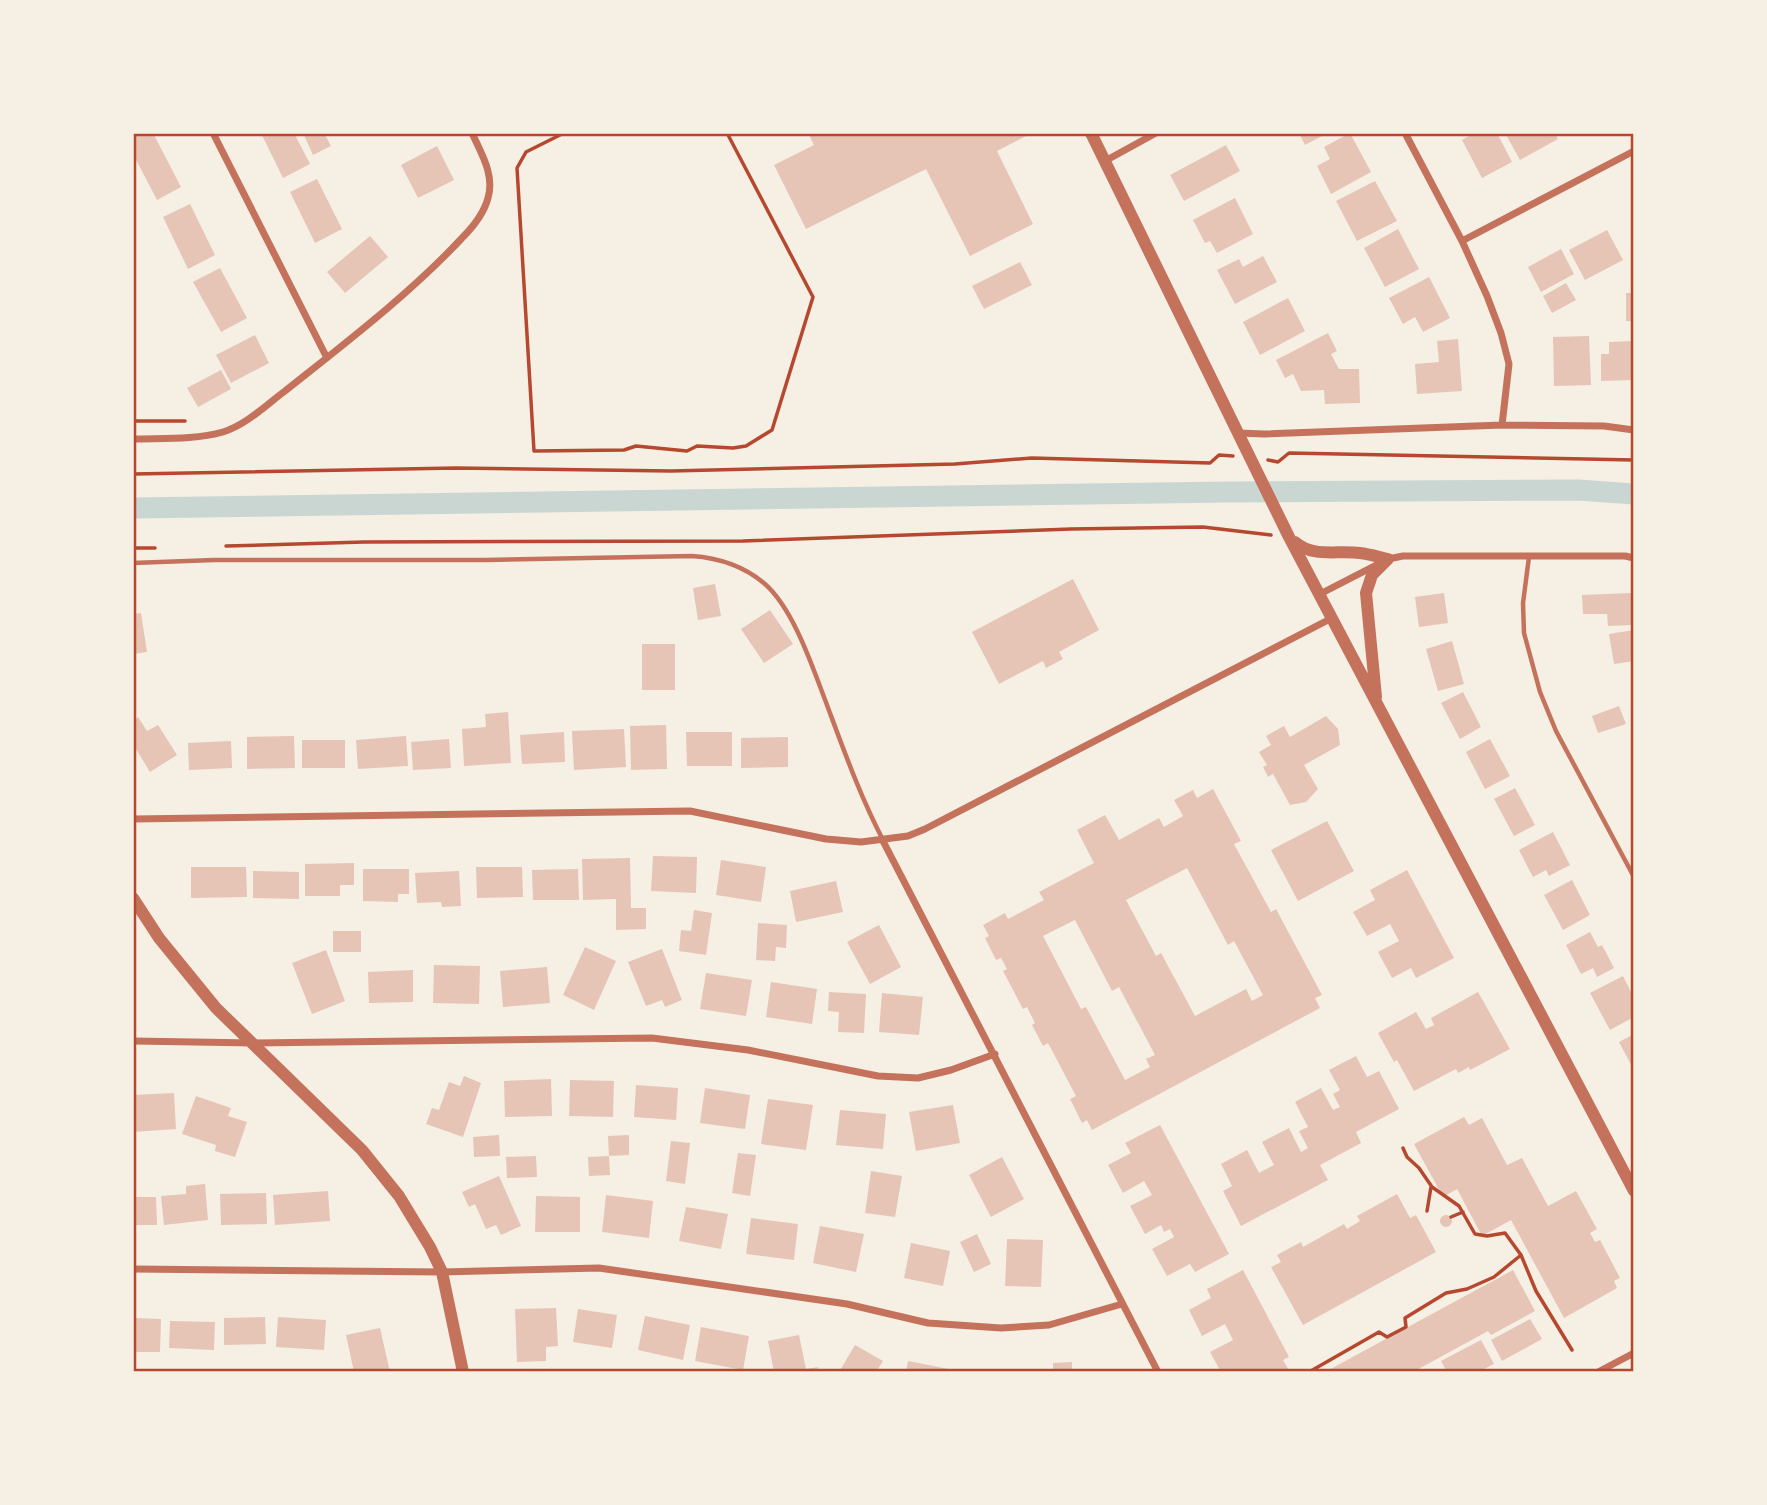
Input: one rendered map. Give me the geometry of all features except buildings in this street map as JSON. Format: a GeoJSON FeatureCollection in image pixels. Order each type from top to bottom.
{"type":"FeatureCollection","features":[{"type":"Feature","properties":{"kind":"street"},"geometry":{"type":"LineString","coordinates":[[213,133],[327,358]]}},
{"type":"Feature","properties":{"kind":"street"},"geometry":{"type":"LineString","coordinates":[[133,439],[205,436],[225,432],[242,423],[327,358],[416,282],[462,238],[478,219],[488,200],[492,183],[472,133]]}},
{"type":"Feature","properties":{"kind":"street"},"geometry":{"type":"LineString","coordinates":[[1091,133],[1289,537],[1634,1191]]}},
{"type":"Feature","properties":{"kind":"street"},"geometry":{"type":"LineString","coordinates":[[1105,161],[1156,133]]}},
{"type":"Feature","properties":{"kind":"street"},"geometry":{"type":"LineString","coordinates":[[1405,133],[1462,241],[1501,333],[1509,365],[1502,425]]}},
{"type":"Feature","properties":{"kind":"street"},"geometry":{"type":"LineString","coordinates":[[1462,241],[1634,151]]}},
{"type":"Feature","properties":{"kind":"street"},"geometry":{"type":"LineString","coordinates":[[1238,433],[1502,425],[1604,426],[1634,430]]}},
{"type":"Feature","properties":{"kind":"street"},"geometry":{"type":"LineString","coordinates":[[1289,537],[1303,549],[1360,553],[1388,559]]}},
{"type":"Feature","properties":{"kind":"street"},"geometry":{"type":"LineString","coordinates":[[1320,594],[1388,559],[1403,556],[1634,558]]}},
{"type":"Feature","properties":{"kind":"street"},"geometry":{"type":"LineString","coordinates":[[1377,706],[1366,593],[1372,575],[1388,559]]}},
{"type":"Feature","properties":{"kind":"street"},"geometry":{"type":"LineString","coordinates":[[133,819],[690,811],[826,839],[883,841],[925,829],[1332,618]]}},
{"type":"Feature","properties":{"kind":"street"},"geometry":{"type":"LineString","coordinates":[[883,841],[1158,1372]]}},
{"type":"Feature","properties":{"kind":"street"},"geometry":{"type":"LineString","coordinates":[[133,898],[159,938],[216,1008],[362,1150],[400,1196],[442,1272],[463,1372]]}},
{"type":"Feature","properties":{"kind":"street"},"geometry":{"type":"LineString","coordinates":[[133,1041],[254,1043],[652,1038],[748,1050],[878,1076],[918,1077],[950,1070],[995,1054]]}},
{"type":"Feature","properties":{"kind":"street"},"geometry":{"type":"LineString","coordinates":[[133,1269],[442,1272],[599,1268],[847,1304],[928,1322],[1001,1328],[1049,1325],[1122,1304]]}},
{"type":"Feature","properties":{"kind":"street"},"geometry":{"type":"LineString","coordinates":[[1598,1372],[1634,1353]]}},
{"type":"Feature","properties":{"kind":"lane"},"geometry":{"type":"LineString","coordinates":[[1529,557],[1523,603],[1524,633],[1540,692],[1556,731],[1634,877]]}},
{"type":"Feature","properties":{"kind":"lane"},"geometry":{"type":"LineString","coordinates":[[133,563],[214,560],[717,558],[746,570],[767,586],[787,614],[805,648],[867,809],[883,841]]}},
{"type":"Feature","properties":{"kind":"path"},"geometry":{"type":"LineString","coordinates":[[564,133],[526,152],[517,168],[534,451],[624,450],[636,446],[687,451],[697,446],[733,448],[746,446],[772,430],[813,297],[727,133]]}},
{"type":"Feature","properties":{"kind":"path"},"geometry":{"type":"LineString","coordinates":[[133,421],[185,421]]}},
{"type":"Feature","properties":{"kind":"path"},"geometry":{"type":"LineString","coordinates":[[1276,461],[1289,453],[1634,460]]}},
{"type":"Feature","properties":{"kind":"path"},"geometry":{"type":"LineString","coordinates":[[133,474],[456,468],[671,471],[954,464],[1032,458],[1210,463],[1219,455],[1227,456]]}},
{"type":"Feature","properties":{"kind":"path"},"geometry":{"type":"LineString","coordinates":[[219,546],[364,542],[743,541],[1203,527],[1289,537]]}},
{"type":"Feature","properties":{"kind":"path"},"geometry":{"type":"LineString","coordinates":[[133,548],[166,548]]}},
{"type":"Feature","properties":{"kind":"path"},"geometry":{"type":"LineString","coordinates":[[1404,1148],[1407,1157],[1437,1192],[1452,1199],[1463,1212],[1475,1234],[1487,1236],[1505,1233],[1521,1255],[1536,1291],[1572,1350]]}},
{"type":"Feature","properties":{"kind":"path"},"geometry":{"type":"LineString","coordinates":[[1427,1211],[1431,1185]]}},
{"type":"Feature","properties":{"kind":"path"},"geometry":{"type":"LineString","coordinates":[[1451,1217],[1463,1212]]}},
{"type":"Feature","properties":{"kind":"path"},"geometry":{"type":"LineString","coordinates":[[1309,1372],[1379,1332],[1387,1337],[1406,1327],[1405,1318],[1446,1293],[1467,1289],[1494,1277],[1521,1255]]}},
{"type":"Feature","properties":{"kind":"waterway"},"geometry":{"type":"LineString","coordinates":[[133,508],[1229,492],[1578,490],[1634,494]]}}]}
